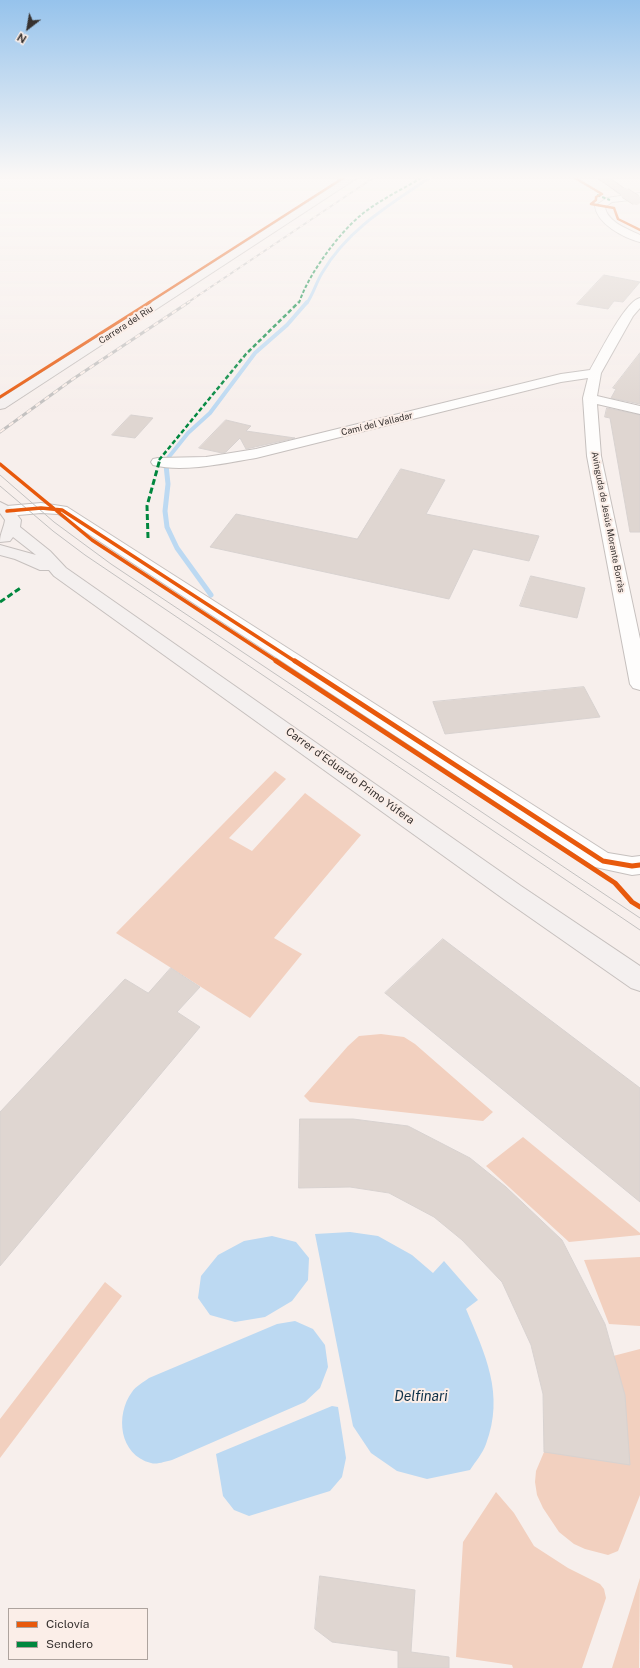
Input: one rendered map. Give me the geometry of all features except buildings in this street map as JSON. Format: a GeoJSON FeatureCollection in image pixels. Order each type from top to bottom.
{"type":"FeatureCollection","features":[{"type":"Feature","properties":{"kind":"street","name":"Carrera del Riu"},"geometry":{"type":"LineString","coordinates":[[0,406],[232,256]]}},
{"type":"Feature","properties":{"kind":"street","name":"Avinguda de Jesús Morante Borràs"},"geometry":{"type":"LineString","coordinates":[[640,301],[628,314],[595,374],[590,398],[594,456],[640,684]]}},
{"type":"Feature","properties":{"kind":"street","name":"Camí del Valladar"},"geometry":{"type":"LineString","coordinates":[[158,462],[174,463],[206,461],[286,447],[561,378],[595,374]]}},
{"type":"Feature","properties":{"kind":"street"},"geometry":{"type":"LineString","coordinates":[[590,398],[640,410]]}},
{"type":"Feature","properties":{"kind":"street"},"geometry":{"type":"LineString","coordinates":[[3,509],[52,508],[62,510],[603,861],[632,866],[640,865]]}},
{"type":"Feature","properties":{"kind":"street"},"geometry":{"type":"LineString","coordinates":[[0,541],[8,534],[12,527],[13,520],[3,509]]}},
{"type":"Feature","properties":{"kind":"street"},"geometry":{"type":"LineString","coordinates":[[12,527],[42,517],[62,516],[77,519]]}},
{"type":"Feature","properties":{"kind":"street","name":"Carrer d'Eduardo Primo Yúfera"},"geometry":{"type":"LineString","coordinates":[[12,527],[44,554],[60,572]]}},
{"type":"Feature","properties":{"kind":"street","name":"Carrer d'Eduardo Primo Yúfera"},"geometry":{"type":"LineString","coordinates":[[0,550],[21,555],[60,572],[507,888],[640,980]]}},
{"type":"Feature","properties":{"kind":"shaded area"},"geometry":{"type":"Polygon","coordinates":[[[275,771],[286,779],[229,838],[252,851],[305,793],[361,835],[274,938],[302,954],[250,1018],[116,933],[275,771]]]}},
{"type":"Feature","properties":{"kind":"shaded area"},"geometry":{"type":"Polygon","coordinates":[[[381,1034],[404,1037],[415,1044],[493,1112],[483,1121],[310,1102],[304,1096],[348,1046],[359,1036],[381,1034]]]}},
{"type":"Feature","properties":{"kind":"shaded area"},"geometry":{"type":"Polygon","coordinates":[[[523,1137],[640,1233],[640,1235],[569,1242],[486,1166],[523,1137]]]}},
{"type":"Feature","properties":{"kind":"shaded area"},"geometry":{"type":"Polygon","coordinates":[[[640,1257],[640,1326],[609,1324],[584,1260],[640,1257]]]}},
{"type":"Feature","properties":{"kind":"shaded area"},"geometry":{"type":"Polygon","coordinates":[[[105,1282],[122,1296],[0,1458],[0,1419],[105,1282]]]}},
{"type":"Feature","properties":{"kind":"shaded area"},"geometry":{"type":"Polygon","coordinates":[[[640,1349],[640,1495],[618,1551],[608,1555],[585,1549],[574,1544],[559,1532],[543,1508],[537,1495],[535,1482],[536,1471],[544,1452],[613,1356],[640,1349]]]}},
{"type":"Feature","properties":{"kind":"shaded area"},"geometry":{"type":"Polygon","coordinates":[[[496,1492],[514,1513],[534,1546],[568,1568],[600,1584],[604,1589],[606,1598],[582,1668],[513,1668],[512,1665],[456,1657],[463,1542],[496,1492]]]}},
{"type":"Feature","properties":{"kind":"shaded area"},"geometry":{"type":"Polygon","coordinates":[[[640,1578],[639,1668],[612,1668],[640,1578]]]}},
{"type":"Feature","properties":{"kind":"water","name":"Delfinari"},"geometry":{"type":"Polygon","coordinates":[[[350,1232],[378,1236],[412,1255],[433,1273],[444,1261],[478,1300],[466,1309],[486,1358],[493,1391],[494,1408],[485,1447],[470,1470],[427,1479],[397,1471],[371,1453],[353,1426],[315,1234],[350,1232]]]}},
{"type":"Feature","properties":{"kind":"water"},"geometry":{"type":"Polygon","coordinates":[[[272,1236],[296,1242],[309,1258],[308,1280],[292,1301],[265,1317],[235,1322],[210,1315],[198,1298],[201,1276],[218,1255],[244,1241],[272,1236]]]}},
{"type":"Feature","properties":{"kind":"water"},"geometry":{"type":"Polygon","coordinates":[[[295,1321],[313,1329],[325,1345],[328,1367],[320,1388],[305,1402],[172,1460],[151,1463],[140,1459],[132,1452],[126,1443],[122,1422],[123,1412],[127,1401],[132,1392],[138,1386],[149,1378],[277,1324],[295,1321]]]}},
{"type":"Feature","properties":{"kind":"water"},"geometry":{"type":"Polygon","coordinates":[[[332,1406],[338,1407],[346,1458],[342,1477],[330,1491],[249,1516],[234,1510],[223,1496],[216,1454],[332,1406]]]}},
{"type":"Feature","properties":{"kind":"waterway"},"geometry":{"type":"LineString","coordinates":[[307,303],[318,280],[334,256]]}},
{"type":"Feature","properties":{"kind":"waterway"},"geometry":{"type":"LineString","coordinates":[[168,458],[188,433],[210,413],[255,353],[287,325],[307,302]]}},
{"type":"Feature","properties":{"kind":"waterway"},"geometry":{"type":"LineString","coordinates":[[166,465],[168,484],[165,511],[167,527],[177,548],[211,595]]}},
{"type":"Feature","properties":{"kind":"tram line"},"geometry":{"type":"LineString","coordinates":[[0,475],[54,522],[111,564],[640,918]]}},
{"type":"Feature","properties":{"kind":"tram line"},"geometry":{"type":"LineString","coordinates":[[0,486],[53,531],[85,555],[640,930]]}},
{"type":"Feature","properties":{"kind":"railway"},"geometry":{"type":"LineString","coordinates":[[187,303],[257,256]]}},
{"type":"Feature","properties":{"kind":"railway"},"geometry":{"type":"LineString","coordinates":[[0,432],[73,379],[189,302]]}},
{"type":"Feature","properties":{"kind":"marked path"},"geometry":{"type":"LineString","coordinates":[[148,538],[147,506],[158,462],[246,354],[299,303],[304,287],[326,256]]}},
{"type":"Feature","properties":{"kind":"marked path"},"geometry":{"type":"LineString","coordinates":[[0,602],[22,587]]}},
{"type":"Feature","properties":{"kind":"cycle path"},"geometry":{"type":"LineString","coordinates":[[0,397],[221,256]]}},
{"type":"Feature","properties":{"kind":"cycle path"},"geometry":{"type":"LineString","coordinates":[[0,464],[92,540],[615,883],[632,902],[640,907]]}},
{"type":"Feature","properties":{"kind":"cycle path"},"geometry":{"type":"LineString","coordinates":[[7,511],[41,508],[62,510],[603,861],[632,866],[640,865]]}}]}
